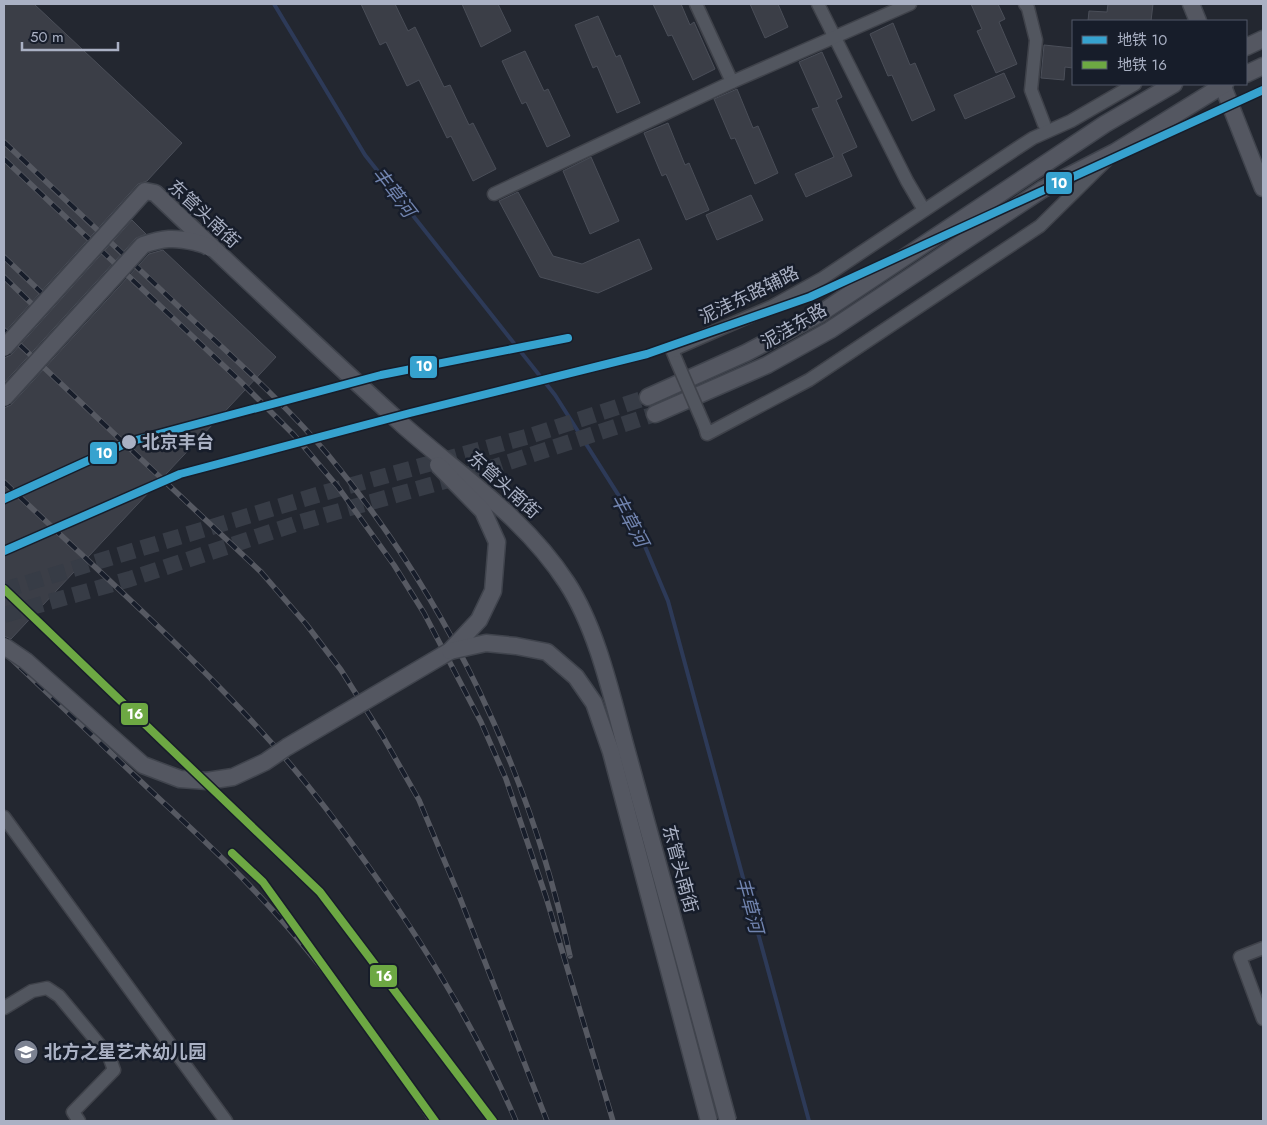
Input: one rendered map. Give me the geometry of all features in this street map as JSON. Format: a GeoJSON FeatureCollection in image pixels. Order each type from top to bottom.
{"type":"FeatureCollection","features":[{"type":"Feature","properties":{"kind":"main road"},"geometry":{"type":"LineString","coordinates":[[1191,4],[1198,20]]}},
{"type":"Feature","properties":{"kind":"main road"},"geometry":{"type":"LineString","coordinates":[[1200,4],[1206,20]]}},
{"type":"Feature","properties":{"kind":"main road"},"geometry":{"type":"LineString","coordinates":[[1247,47],[1263,39]]}},
{"type":"Feature","properties":{"kind":"main road"},"geometry":{"type":"LineString","coordinates":[[1247,74],[1263,66]]}},
{"type":"Feature","properties":{"kind":"main road","name":"泥洼东路"},"geometry":{"type":"LineString","coordinates":[[648,397],[746,353],[818,315],[1105,124],[1172,85]]}},
{"type":"Feature","properties":{"kind":"main road","name":"泥洼东路"},"geometry":{"type":"LineString","coordinates":[[655,414],[768,365],[830,330],[1043,189],[1115,152],[1223,85]]}},
{"type":"Feature","properties":{"kind":"main road"},"geometry":{"type":"LineString","coordinates":[[1225,85],[1263,164]]}},
{"type":"Feature","properties":{"kind":"main road"},"geometry":{"type":"LineString","coordinates":[[1225,85],[1263,188]]}},
{"type":"Feature","properties":{"kind":"main road","name":"东管头南街"},"geometry":{"type":"LineString","coordinates":[[4,348],[145,191],[155,193],[407,428],[488,495],[528,532],[552,561],[569,586],[583,612],[597,647],[728,1121]]}},
{"type":"Feature","properties":{"kind":"main road"},"geometry":{"type":"LineString","coordinates":[[4,398],[143,245],[158,240],[176,238],[206,245],[236,270]]}},
{"type":"Feature","properties":{"kind":"main road"},"geometry":{"type":"LineString","coordinates":[[4,646],[26,660],[143,765],[180,779],[207,781],[233,777],[265,762],[295,742],[450,651],[479,620],[493,591],[497,542],[483,511],[447,475],[407,428]]}},
{"type":"Feature","properties":{"kind":"main road","name":"东管头南街"},"geometry":{"type":"LineString","coordinates":[[450,651],[486,643],[547,652],[576,677],[594,703],[611,752],[709,1121]]}},
{"type":"Feature","properties":{"kind":"street"},"geometry":{"type":"LineString","coordinates":[[696,4],[732,82]]}},
{"type":"Feature","properties":{"kind":"street"},"geometry":{"type":"LineString","coordinates":[[818,4],[907,181],[924,210]]}},
{"type":"Feature","properties":{"kind":"street"},"geometry":{"type":"LineString","coordinates":[[494,194],[732,82],[910,4]]}},
{"type":"Feature","properties":{"kind":"street"},"geometry":{"type":"LineString","coordinates":[[1025,4],[1028,8],[1036,40],[1031,90],[1044,124]]}},
{"type":"Feature","properties":{"kind":"street","name":"泥洼东路辅路"},"geometry":{"type":"LineString","coordinates":[[1115,152],[1040,226],[809,380],[707,434],[672,350],[771,307],[823,278],[1016,148],[1071,121],[1134,85]]}},
{"type":"Feature","properties":{"kind":"street"},"geometry":{"type":"LineString","coordinates":[[4,817],[226,1121]]}},
{"type":"Feature","properties":{"kind":"street"},"geometry":{"type":"LineString","coordinates":[[1263,948],[1240,957],[1263,1019]]}},
{"type":"Feature","properties":{"kind":"street"},"geometry":{"type":"LineString","coordinates":[[4,1008],[32,991],[47,988],[59,996],[109,1056],[114,1070],[74,1112],[79,1121]]}},
{"type":"Feature","properties":{"kind":"building"},"geometry":{"type":"Polygon","coordinates":[[[4,4],[34,4],[182,143],[147,181],[138,184],[4,333],[4,4]]]}},
{"type":"Feature","properties":{"kind":"building"},"geometry":{"type":"Polygon","coordinates":[[[361,4],[395,4],[408,31],[415,27],[444,87],[450,85],[469,125],[473,123],[496,169],[473,181],[451,136],[447,138],[419,80],[407,86],[386,42],[380,45],[361,4]]]}},
{"type":"Feature","properties":{"kind":"building"},"geometry":{"type":"Polygon","coordinates":[[[462,4],[498,4],[511,31],[481,47],[462,4]]]}},
{"type":"Feature","properties":{"kind":"building"},"geometry":{"type":"Polygon","coordinates":[[[653,4],[681,4],[690,25],[694,22],[715,69],[693,80],[672,35],[668,36],[653,4]]]}},
{"type":"Feature","properties":{"kind":"building"},"geometry":{"type":"Polygon","coordinates":[[[750,4],[778,4],[788,27],[765,38],[750,4]]]}},
{"type":"Feature","properties":{"kind":"building"},"geometry":{"type":"Polygon","coordinates":[[[971,4],[998,4],[1005,19],[999,22],[1017,64],[996,73],[977,31],[982,29],[971,4]]]}},
{"type":"Feature","properties":{"kind":"building"},"geometry":{"type":"Polygon","coordinates":[[[1108,4],[1153,4],[1151,20],[1088,20],[1089,11],[1107,12],[1108,4]]]}},
{"type":"Feature","properties":{"kind":"building"},"geometry":{"type":"Polygon","coordinates":[[[598,16],[616,57],[620,55],[640,103],[617,113],[597,66],[593,68],[575,25],[598,16]]]}},
{"type":"Feature","properties":{"kind":"building"},"geometry":{"type":"Polygon","coordinates":[[[893,23],[910,65],[915,63],[935,110],[912,121],[892,75],[888,76],[870,34],[893,23]]]}},
{"type":"Feature","properties":{"kind":"building"},"geometry":{"type":"Polygon","coordinates":[[[1044,45],[1072,48],[1072,68],[1065,67],[1064,80],[1041,78],[1044,45]]]}},
{"type":"Feature","properties":{"kind":"building"},"geometry":{"type":"Polygon","coordinates":[[[525,51],[544,91],[548,89],[570,136],[547,147],[526,102],[522,104],[502,61],[525,51]]]}},
{"type":"Feature","properties":{"kind":"building"},"geometry":{"type":"Polygon","coordinates":[[[822,52],[842,97],[836,100],[857,147],[842,154],[852,176],[806,197],[795,174],[834,157],[812,109],[819,107],[799,62],[822,52]]]}},
{"type":"Feature","properties":{"kind":"building"},"geometry":{"type":"Polygon","coordinates":[[[1004,73],[1015,97],[965,119],[954,95],[1004,73]]]}},
{"type":"Feature","properties":{"kind":"building"},"geometry":{"type":"Polygon","coordinates":[[[737,89],[753,128],[758,126],[778,173],[755,184],[735,138],[731,139],[714,99],[737,89]]]}},
{"type":"Feature","properties":{"kind":"building"},"geometry":{"type":"Polygon","coordinates":[[[668,123],[685,165],[689,163],[709,210],[686,220],[666,174],[662,176],[644,133],[668,123]]]}},
{"type":"Feature","properties":{"kind":"building"},"geometry":{"type":"Polygon","coordinates":[[[591,157],[619,221],[590,234],[563,171],[591,157]]]}},
{"type":"Feature","properties":{"kind":"building"},"geometry":{"type":"Polygon","coordinates":[[[518,192],[553,256],[582,264],[639,239],[652,269],[598,293],[540,277],[499,201],[518,192]]]}},
{"type":"Feature","properties":{"kind":"building"},"geometry":{"type":"Polygon","coordinates":[[[751,195],[763,220],[717,240],[706,215],[751,195]]]}},
{"type":"Feature","properties":{"kind":"building"},"geometry":{"type":"Polygon","coordinates":[[[132,220],[146,234],[136,238],[4,383],[4,358],[11,355],[132,220]]]}},
{"type":"Feature","properties":{"kind":"building"},"geometry":{"type":"Polygon","coordinates":[[[163,250],[276,357],[11,639],[4,636],[4,408],[11,405],[149,254],[163,250]]]}},
{"type":"Feature","properties":{"kind":"waterway","name":"丰草河"},"geometry":{"type":"LineString","coordinates":[[274,4],[365,155],[555,395],[633,518],[668,601],[809,1121]]}},
{"type":"Feature","properties":{"kind":"tunnel"},"geometry":{"type":"LineString","coordinates":[[4,590],[327,492],[533,435],[648,397]]}},
{"type":"Feature","properties":{"kind":"tunnel"},"geometry":{"type":"LineString","coordinates":[[4,615],[130,579],[301,522],[494,467],[655,414]]}},
{"type":"Feature","properties":{"kind":"railway"},"geometry":{"type":"LineString","coordinates":[[4,142],[280,403],[329,456],[372,512],[412,570],[480,692],[508,756],[532,821],[553,888],[570,956]]}},
{"type":"Feature","properties":{"kind":"railway"},"geometry":{"type":"LineString","coordinates":[[4,159],[240,381],[294,435],[338,487],[394,565],[424,613],[481,722],[506,779],[546,897],[613,1121]]}},
{"type":"Feature","properties":{"kind":"railway"},"geometry":{"type":"LineString","coordinates":[[4,257],[43,294]]}},
{"type":"Feature","properties":{"kind":"railway"},"geometry":{"type":"LineString","coordinates":[[4,277],[33,305]]}},
{"type":"Feature","properties":{"kind":"railway"},"geometry":{"type":"LineString","coordinates":[[4,330],[261,572],[306,624],[341,670],[382,735],[419,800],[460,898],[547,1121]]}},
{"type":"Feature","properties":{"kind":"railway"},"geometry":{"type":"LineString","coordinates":[[4,482],[198,666],[288,761],[352,843],[407,922],[466,1019],[516,1121]]}},
{"type":"Feature","properties":{"kind":"railway"},"geometry":{"type":"LineString","coordinates":[[4,652],[212,849],[274,912],[346,998],[431,1121]]}},
{"type":"Feature","properties":{"kind":"metro line","name":"10"},"geometry":{"type":"LineString","coordinates":[[4,551],[180,474],[410,413],[647,354],[810,297],[1263,90]]}},
{"type":"Feature","properties":{"kind":"metro line","name":"10"},"geometry":{"type":"LineString","coordinates":[[4,499],[129,442],[381,375],[568,338]]}},
{"type":"Feature","properties":{"kind":"metro line","name":"16"},"geometry":{"type":"LineString","coordinates":[[4,589],[320,892],[493,1121]]}},
{"type":"Feature","properties":{"kind":"metro line","name":"16"},"geometry":{"type":"LineString","coordinates":[[232,853],[263,882],[435,1121]]}},
{"type":"Feature","properties":{"kind":"place","name":"北京丰台"},"geometry":{"type":"Point","coordinates":[129,442]}},
{"type":"Feature","properties":{"kind":"place","name":"北方之星艺术幼儿园"},"geometry":{"type":"Point","coordinates":[26,1052]}}]}
